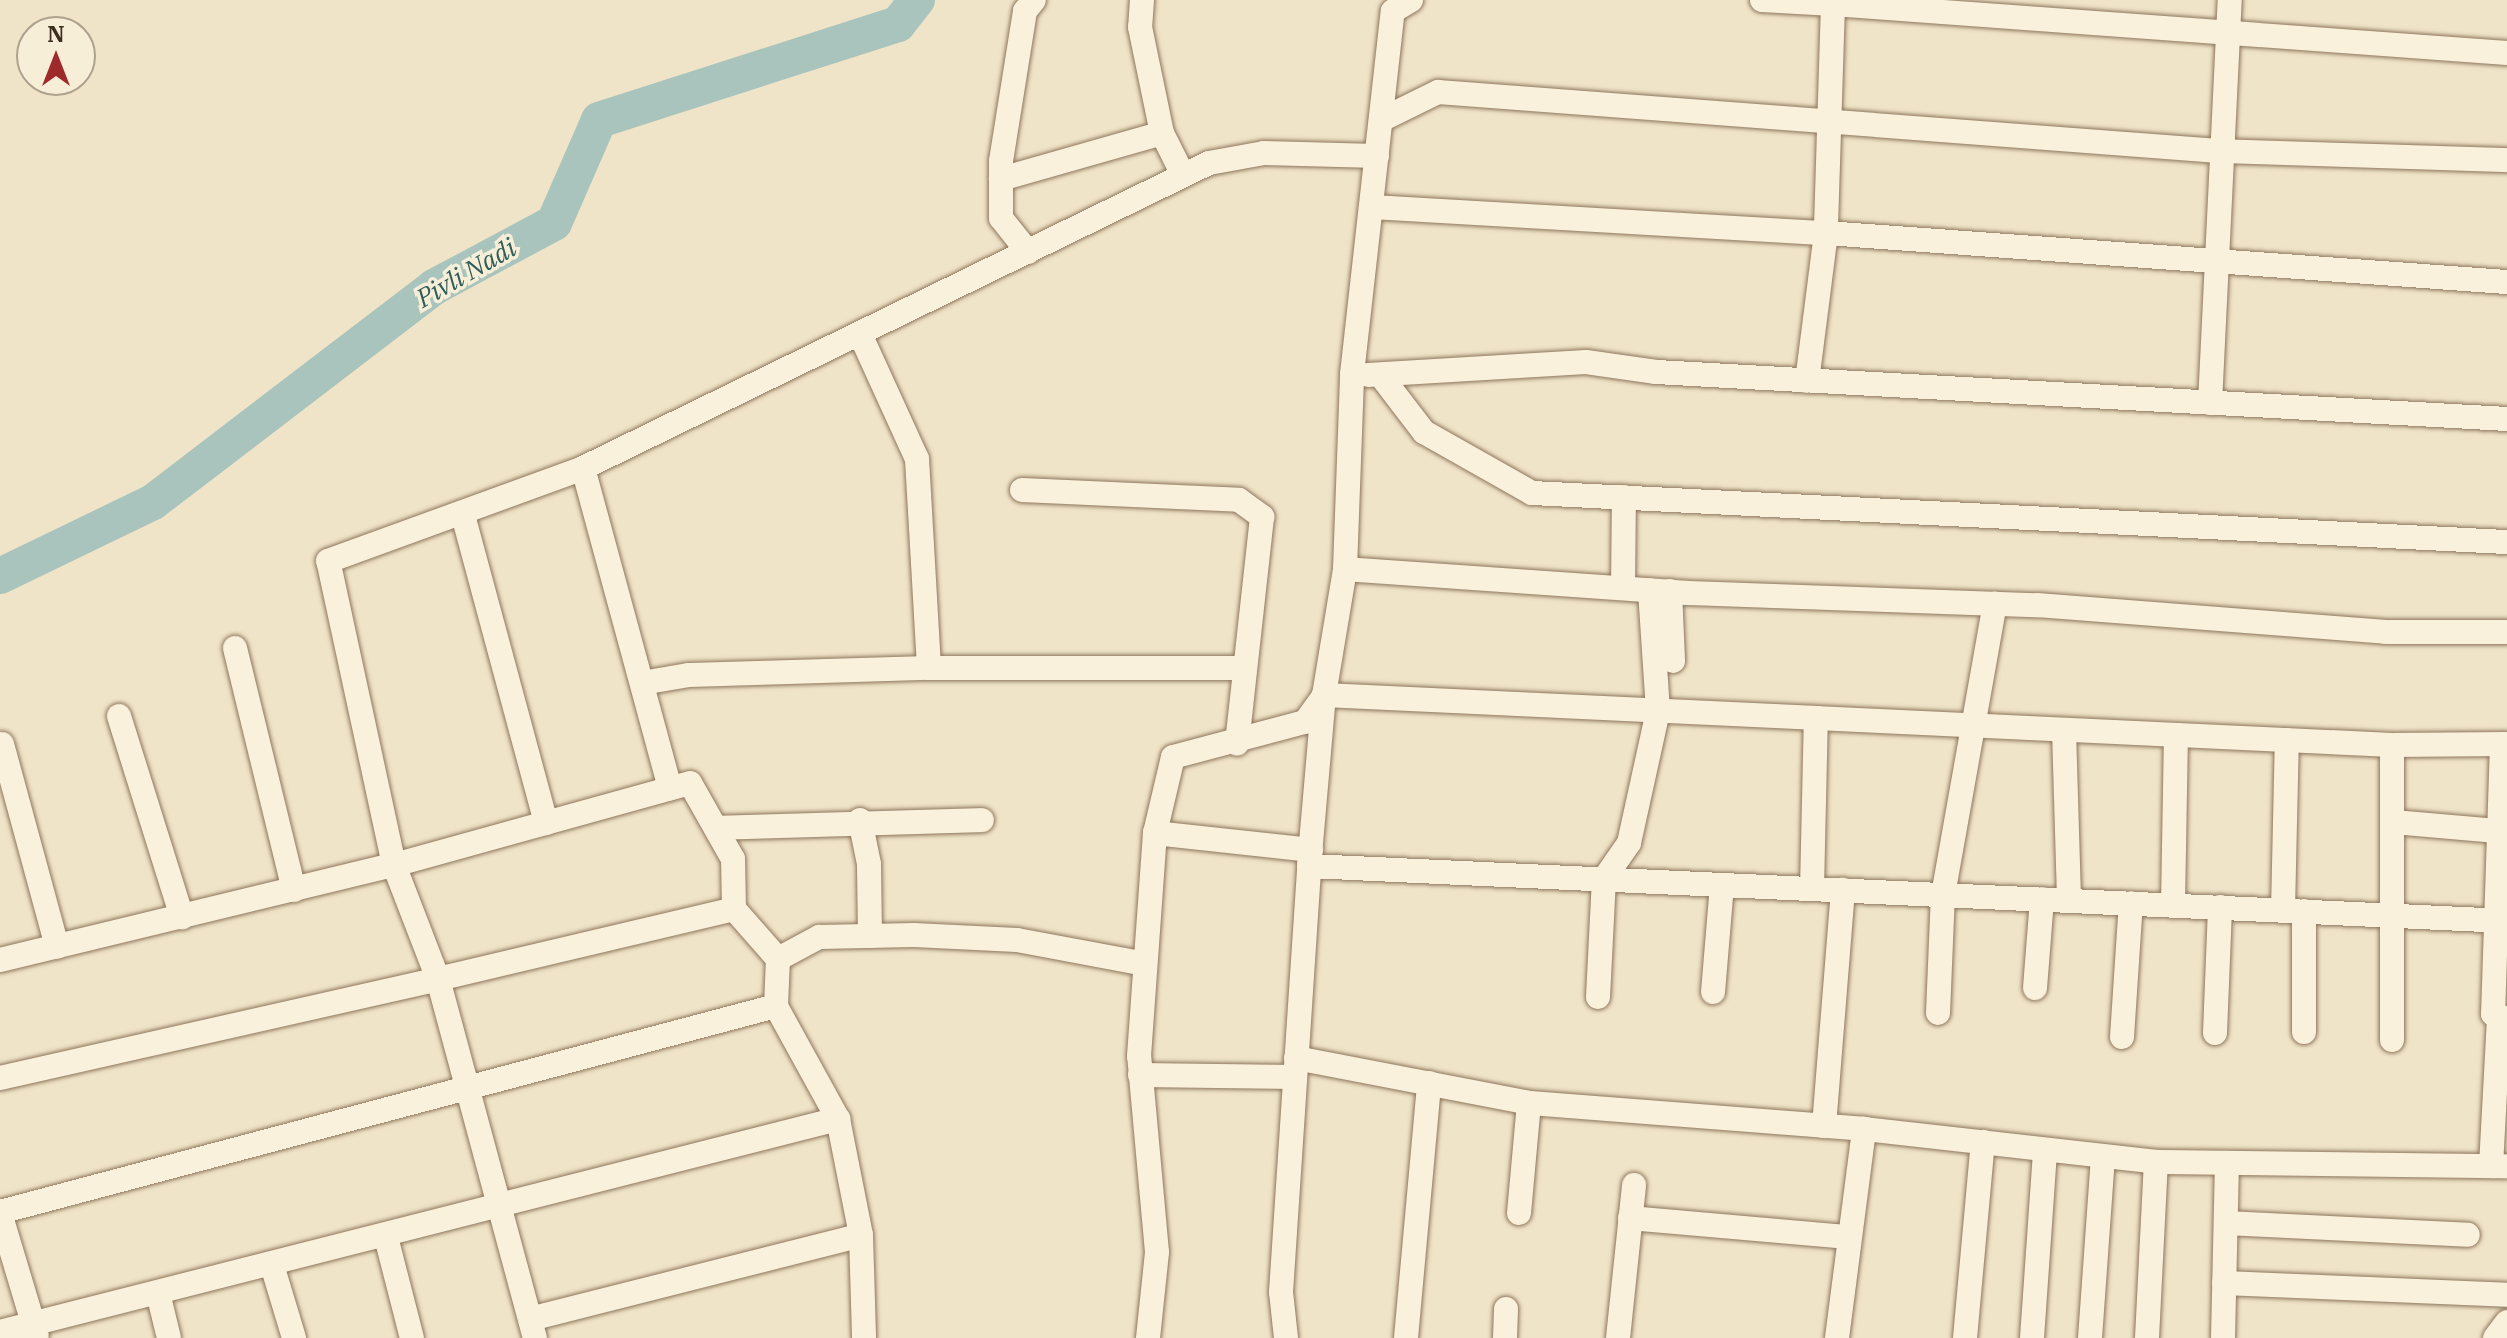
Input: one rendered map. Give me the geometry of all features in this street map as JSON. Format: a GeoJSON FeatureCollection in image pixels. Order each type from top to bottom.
{"type":"FeatureCollection","features":[{"type":"Feature","properties":{"kind":"street"},"geometry":{"type":"LineString","coordinates":[[1028,252],[1001,218],[1001,179],[1025,11],[1034,0]]}},
{"type":"Feature","properties":{"kind":"street"},"geometry":{"type":"LineString","coordinates":[[1142,0],[1140,27],[1162,133],[1183,175]]}},
{"type":"Feature","properties":{"kind":"street"},"geometry":{"type":"LineString","coordinates":[[1286,1338],[1281,1292],[1310,858],[1324,695],[1345,569],[1352,374],[1393,11],[1411,0]]}},
{"type":"Feature","properties":{"kind":"street"},"geometry":{"type":"LineString","coordinates":[[1762,0],[2227,36],[2507,53]]}},
{"type":"Feature","properties":{"kind":"street"},"geometry":{"type":"LineString","coordinates":[[2210,403],[2219,151],[2230,0]]}},
{"type":"Feature","properties":{"kind":"street"},"geometry":{"type":"LineString","coordinates":[[1807,381],[1826,233],[1833,4]]}},
{"type":"Feature","properties":{"kind":"street"},"geometry":{"type":"LineString","coordinates":[[1381,120],[1438,92],[1829,119],[2219,151],[2507,160]]}},
{"type":"Feature","properties":{"kind":"street"},"geometry":{"type":"LineString","coordinates":[[1001,179],[1162,133]]}},
{"type":"Feature","properties":{"kind":"street"},"geometry":{"type":"LineString","coordinates":[[861,1235],[532,1329],[438,979],[394,865],[328,561],[463,515],[583,468],[1209,163],[1264,153],[1377,156]]}},
{"type":"Feature","properties":{"kind":"street"},"geometry":{"type":"LineString","coordinates":[[1371,207],[2215,258],[2507,282]]}},
{"type":"Feature","properties":{"kind":"street"},"geometry":{"type":"LineString","coordinates":[[860,334],[917,459],[929,668]]}},
{"type":"Feature","properties":{"kind":"street"},"geometry":{"type":"LineString","coordinates":[[1352,374],[1381,376],[1586,362],[1807,381],[2507,419]]}},
{"type":"Feature","properties":{"kind":"street"},"geometry":{"type":"LineString","coordinates":[[1381,376],[1424,432],[1532,493],[2507,542]]}},
{"type":"Feature","properties":{"kind":"street"},"geometry":{"type":"LineString","coordinates":[[583,468],[670,788]]}},
{"type":"Feature","properties":{"kind":"street"},"geometry":{"type":"LineString","coordinates":[[1022,490],[1239,500],[1262,517],[1237,744]]}},
{"type":"Feature","properties":{"kind":"street"},"geometry":{"type":"LineString","coordinates":[[1623,588],[1624,497]]}},
{"type":"Feature","properties":{"kind":"street"},"geometry":{"type":"LineString","coordinates":[[463,515],[546,823]]}},
{"type":"Feature","properties":{"kind":"street"},"geometry":{"type":"LineString","coordinates":[[1345,569],[1660,591],[1995,604],[2386,632],[2507,632]]}},
{"type":"Feature","properties":{"kind":"street"},"geometry":{"type":"LineString","coordinates":[[1598,997],[1604,879],[1629,843],[1666,711],[1660,591]]}},
{"type":"Feature","properties":{"kind":"street"},"geometry":{"type":"LineString","coordinates":[[1938,1013],[1943,895],[1970,725],[1995,604]]}},
{"type":"Feature","properties":{"kind":"street"},"geometry":{"type":"LineString","coordinates":[[235,648],[294,890]]}},
{"type":"Feature","properties":{"kind":"street"},"geometry":{"type":"LineString","coordinates":[[642,683],[689,675],[929,668],[1244,668]]}},
{"type":"Feature","properties":{"kind":"street"},"geometry":{"type":"LineString","coordinates":[[1140,1075],[1296,1067],[1429,1083],[1529,1103],[1864,1129],[2156,1162],[2499,1166],[2503,1018],[2493,1014],[2500,920],[2497,831],[2503,806],[2505,744],[2392,745],[1324,695]]}},
{"type":"Feature","properties":{"kind":"street"},"geometry":{"type":"LineString","coordinates":[[1148,1338],[1157,1252],[1140,1075],[1155,833],[1173,757],[1237,744],[1305,722],[1324,695]]}},
{"type":"Feature","properties":{"kind":"street"},"geometry":{"type":"LineString","coordinates":[[119,716],[182,917]]}},
{"type":"Feature","properties":{"kind":"street"},"geometry":{"type":"LineString","coordinates":[[1812,889],[1816,718]]}},
{"type":"Feature","properties":{"kind":"street"},"geometry":{"type":"LineString","coordinates":[[2064,730],[2069,900]]}},
{"type":"Feature","properties":{"kind":"street"},"geometry":{"type":"LineString","coordinates":[[2173,905],[2176,735]]}},
{"type":"Feature","properties":{"kind":"street"},"geometry":{"type":"LineString","coordinates":[[2287,740],[2293,910],[2304,1032]]}},
{"type":"Feature","properties":{"kind":"street"},"geometry":{"type":"LineString","coordinates":[[2,744],[57,947]]}},
{"type":"Feature","properties":{"kind":"street"},"geometry":{"type":"LineString","coordinates":[[2392,745],[2392,1040]]}},
{"type":"Feature","properties":{"kind":"street"},"geometry":{"type":"LineString","coordinates":[[0,960],[394,865],[690,783],[733,859],[734,909],[778,959],[776,1006],[838,1119],[861,1235],[864,1338]]}},
{"type":"Feature","properties":{"kind":"street"},"geometry":{"type":"LineString","coordinates":[[716,828],[860,820],[982,820]]}},
{"type":"Feature","properties":{"kind":"street"},"geometry":{"type":"LineString","coordinates":[[860,820],[869,864],[870,936]]}},
{"type":"Feature","properties":{"kind":"street"},"geometry":{"type":"LineString","coordinates":[[2394,822],[2497,831]]}},
{"type":"Feature","properties":{"kind":"street"},"geometry":{"type":"LineString","coordinates":[[1155,833],[1310,858],[1604,879],[2500,920]]}},
{"type":"Feature","properties":{"kind":"street"},"geometry":{"type":"LineString","coordinates":[[1713,992],[1722,885]]}},
{"type":"Feature","properties":{"kind":"street"},"geometry":{"type":"LineString","coordinates":[[1824,1126],[1843,890]]}},
{"type":"Feature","properties":{"kind":"street"},"geometry":{"type":"LineString","coordinates":[[2035,988],[2042,899]]}},
{"type":"Feature","properties":{"kind":"street"},"geometry":{"type":"LineString","coordinates":[[2122,1037],[2131,903]]}},
{"type":"Feature","properties":{"kind":"street"},"geometry":{"type":"LineString","coordinates":[[2215,1033],[2220,907]]}},
{"type":"Feature","properties":{"kind":"street"},"geometry":{"type":"LineString","coordinates":[[0,1078],[734,909]]}},
{"type":"Feature","properties":{"kind":"street"},"geometry":{"type":"LineString","coordinates":[[778,959],[819,937],[870,936],[1017,940],[1145,964]]}},
{"type":"Feature","properties":{"kind":"street"},"geometry":{"type":"LineString","coordinates":[[36,1331],[0,1213],[468,1091],[776,1006]]}},
{"type":"Feature","properties":{"kind":"street"},"geometry":{"type":"LineString","coordinates":[[1406,1338],[1429,1083]]}},
{"type":"Feature","properties":{"kind":"street"},"geometry":{"type":"LineString","coordinates":[[1519,1213],[1529,1103]]}},
{"type":"Feature","properties":{"kind":"street"},"geometry":{"type":"LineString","coordinates":[[0,1332],[36,1331],[158,1293],[500,1208],[838,1119]]}},
{"type":"Feature","properties":{"kind":"street"},"geometry":{"type":"LineString","coordinates":[[1837,1338],[1864,1129]]}},
{"type":"Feature","properties":{"kind":"street"},"geometry":{"type":"LineString","coordinates":[[1965,1338],[1983,1142]]}},
{"type":"Feature","properties":{"kind":"street"},"geometry":{"type":"LineString","coordinates":[[2032,1338],[2045,1150]]}},
{"type":"Feature","properties":{"kind":"street"},"geometry":{"type":"LineString","coordinates":[[2090,1338],[2103,1156]]}},
{"type":"Feature","properties":{"kind":"street"},"geometry":{"type":"LineString","coordinates":[[2147,1338],[2156,1162]]}},
{"type":"Feature","properties":{"kind":"street"},"geometry":{"type":"LineString","coordinates":[[2223,1338],[2227,1163]]}},
{"type":"Feature","properties":{"kind":"street"},"geometry":{"type":"LineString","coordinates":[[1618,1338],[1634,1185]]}},
{"type":"Feature","properties":{"kind":"street"},"geometry":{"type":"LineString","coordinates":[[1630,1218],[1848,1237]]}},
{"type":"Feature","properties":{"kind":"street"},"geometry":{"type":"LineString","coordinates":[[2226,1223],[2468,1235]]}},
{"type":"Feature","properties":{"kind":"street"},"geometry":{"type":"LineString","coordinates":[[386,1237],[412,1338]]}},
{"type":"Feature","properties":{"kind":"street"},"geometry":{"type":"LineString","coordinates":[[272,1265],[294,1338]]}},
{"type":"Feature","properties":{"kind":"street"},"geometry":{"type":"LineString","coordinates":[[2224,1283],[2507,1295]]}},
{"type":"Feature","properties":{"kind":"street"},"geometry":{"type":"LineString","coordinates":[[158,1293],[169,1338]]}},
{"type":"Feature","properties":{"kind":"street"},"geometry":{"type":"LineString","coordinates":[[1505,1338],[1506,1309]]}},
{"type":"Feature","properties":{"kind":"street"},"geometry":{"type":"LineString","coordinates":[[2495,1338],[2507,1322]]}},
{"type":"Feature","properties":{"kind":"waterway","name":"Pivli Nadi"},"geometry":{"type":"LineString","coordinates":[[0,576],[153,502],[434,287],[554,223],[599,120],[898,24],[917,0]]}}]}
